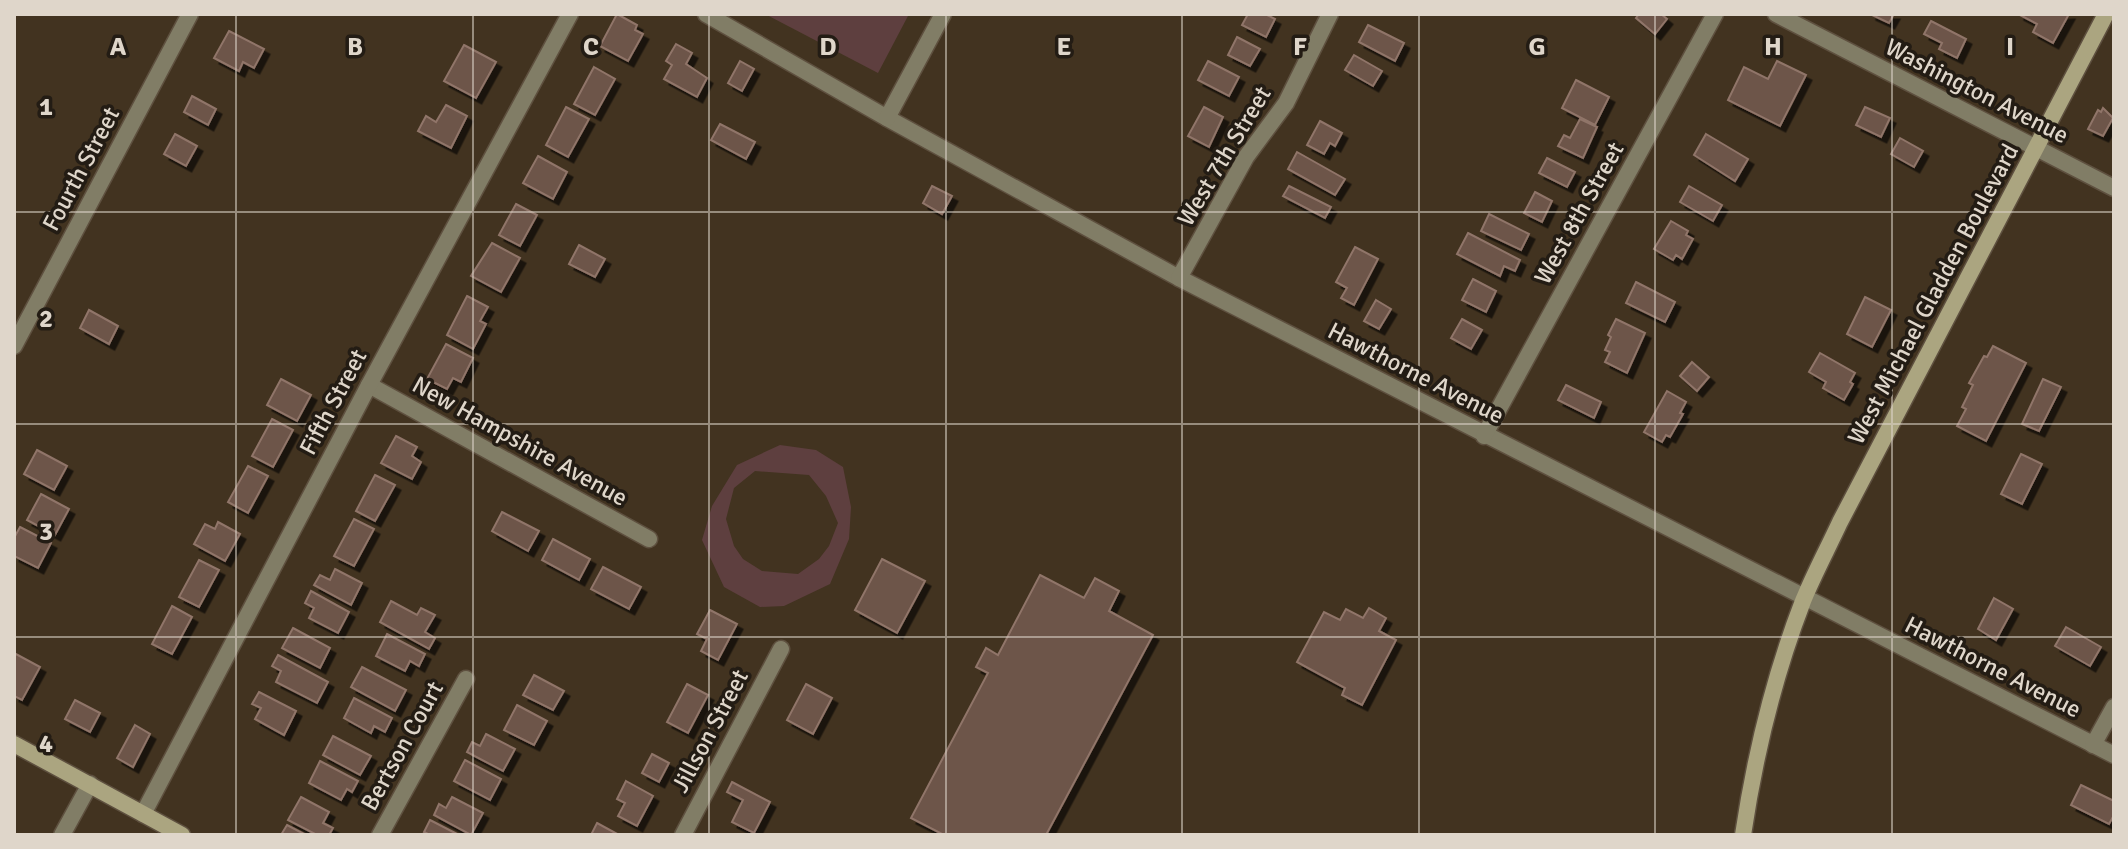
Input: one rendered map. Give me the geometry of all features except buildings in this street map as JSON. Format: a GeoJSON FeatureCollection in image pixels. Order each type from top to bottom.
{"type":"FeatureCollection","features":[{"type":"Feature","properties":{"kind":"main road","name":"West Michael Gladden Boulevard"},"geometry":{"type":"LineString","coordinates":[[1743,835],[1763,727],[1804,598],[1840,522],[2106,14]]}},
{"type":"Feature","properties":{"kind":"main road"},"geometry":{"type":"LineString","coordinates":[[14,744],[182,835]]}},
{"type":"Feature","properties":{"kind":"street","name":"Fourth Street"},"geometry":{"type":"LineString","coordinates":[[14,346],[190,14]]}},
{"type":"Feature","properties":{"kind":"street","name":"Fifth Street"},"geometry":{"type":"LineString","coordinates":[[143,814],[369,385],[570,14]]}},
{"type":"Feature","properties":{"kind":"street","name":"Hawthorne Avenue"},"geometry":{"type":"LineString","coordinates":[[706,14],[887,118],[1179,278],[2114,755]]}},
{"type":"Feature","properties":{"kind":"street"},"geometry":{"type":"LineString","coordinates":[[887,118],[943,14]]}},
{"type":"Feature","properties":{"kind":"street","name":"West 7th Street"},"geometry":{"type":"LineString","coordinates":[[1179,278],[1246,157],[1286,103],[1330,14]]}},
{"type":"Feature","properties":{"kind":"street","name":"West 8th Street"},"geometry":{"type":"LineString","coordinates":[[1484,436],[1715,14]]}},
{"type":"Feature","properties":{"kind":"street","name":"Washington Avenue"},"geometry":{"type":"LineString","coordinates":[[1776,14],[2114,188]]}},
{"type":"Feature","properties":{"kind":"street","name":"New Hampshire Avenue"},"geometry":{"type":"LineString","coordinates":[[369,385],[649,539]]}},
{"type":"Feature","properties":{"kind":"street","name":"Jillson Street"},"geometry":{"type":"LineString","coordinates":[[683,835],[781,649]]}},
{"type":"Feature","properties":{"kind":"street","name":"Bertson Court"},"geometry":{"type":"LineString","coordinates":[[380,835],[466,679]]}},
{"type":"Feature","properties":{"kind":"street"},"geometry":{"type":"LineString","coordinates":[[2093,745],[2114,707]]}},
{"type":"Feature","properties":{"kind":"street"},"geometry":{"type":"LineString","coordinates":[[62,835],[90,784]]}},
{"type":"Feature","properties":{"kind":"shaded area"},"geometry":{"type":"Polygon","coordinates":[[[765,14],[909,14],[878,73],[765,14]]]}},
{"type":"Feature","properties":{"kind":"shaded area"},"geometry":{"type":"Polygon","coordinates":[[[780,445],[816,450],[843,467],[851,507],[849,539],[830,584],[784,606],[760,607],[724,587],[702,540],[712,506],[737,465],[780,445]],[[755,471],[734,488],[726,519],[734,546],[743,559],[762,571],[798,574],[819,559],[829,546],[838,523],[826,496],[809,475],[755,471]]]}}]}
